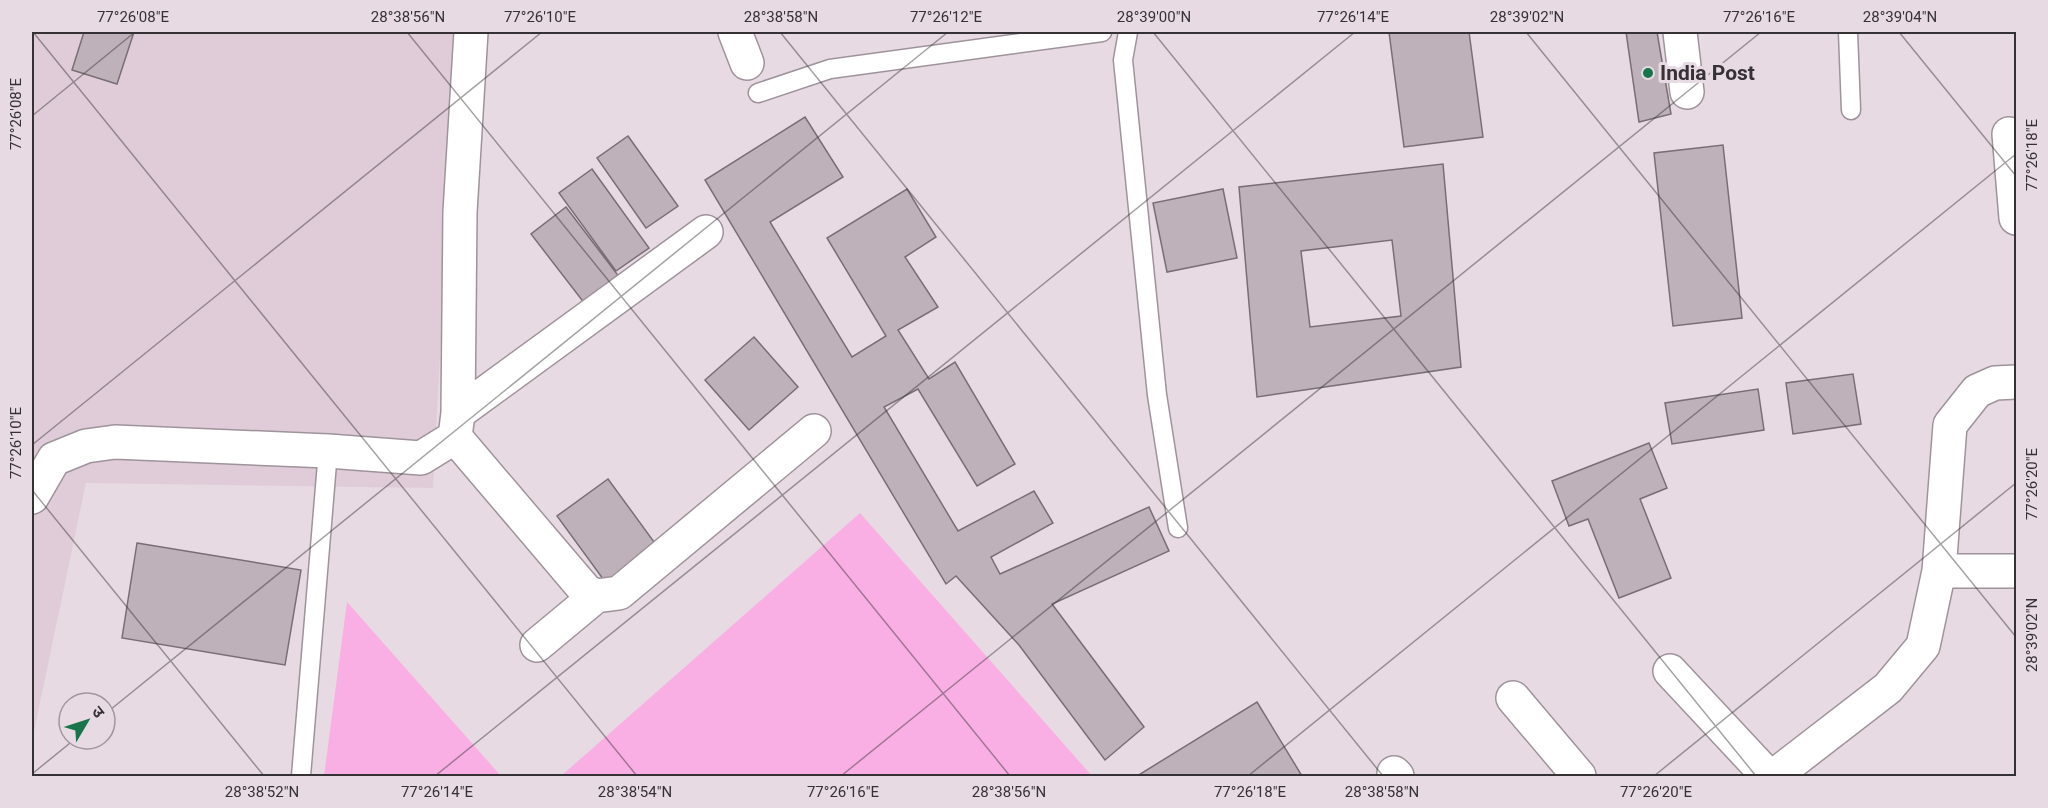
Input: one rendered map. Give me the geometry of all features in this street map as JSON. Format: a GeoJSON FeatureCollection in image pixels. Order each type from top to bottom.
{"type":"FeatureCollection","features":[{"type":"Feature","properties":{"kind":"street"},"geometry":{"type":"LineString","coordinates":[[471,32],[460,212],[457,425],[586,591],[596,596]]}},
{"type":"Feature","properties":{"kind":"street"},"geometry":{"type":"LineString","coordinates":[[735,32],[747,63]]}},
{"type":"Feature","properties":{"kind":"street"},"geometry":{"type":"LineString","coordinates":[[1680,32],[1687,92]]}},
{"type":"Feature","properties":{"kind":"street"},"geometry":{"type":"LineString","coordinates":[[2009,134],[2016,218]]}},
{"type":"Feature","properties":{"kind":"street"},"geometry":{"type":"LineString","coordinates":[[32,497],[54,459],[86,446],[115,442],[328,451],[421,458],[457,425],[706,232]]}},
{"type":"Feature","properties":{"kind":"street"},"geometry":{"type":"LineString","coordinates":[[1774,777],[1888,688],[1923,646],[1939,571],[1950,425],[1977,391],[1995,383],[2016,382]]}},
{"type":"Feature","properties":{"kind":"street"},"geometry":{"type":"LineString","coordinates":[[537,645],[596,596],[619,593],[814,431]]}},
{"type":"Feature","properties":{"kind":"street"},"geometry":{"type":"LineString","coordinates":[[1939,571],[2016,571]]}},
{"type":"Feature","properties":{"kind":"street"},"geometry":{"type":"LineString","coordinates":[[1670,671],[1768,777]]}},
{"type":"Feature","properties":{"kind":"street"},"geometry":{"type":"LineString","coordinates":[[1513,698],[1579,777]]}},
{"type":"Feature","properties":{"kind":"lane"},"geometry":{"type":"LineString","coordinates":[[758,93],[830,69],[1102,32]]}},
{"type":"Feature","properties":{"kind":"lane"},"geometry":{"type":"LineString","coordinates":[[1128,32],[1123,60],[1125,83],[1157,395],[1178,528]]}},
{"type":"Feature","properties":{"kind":"lane"},"geometry":{"type":"LineString","coordinates":[[1848,32],[1851,110]]}},
{"type":"Feature","properties":{"kind":"lane"},"geometry":{"type":"LineString","coordinates":[[301,777],[328,451]]}},
{"type":"Feature","properties":{"kind":"shaded area"},"geometry":{"type":"Polygon","coordinates":[[[32,32],[457,32],[433,488],[86,483],[32,741],[32,32]]]}},
{"type":"Feature","properties":{"kind":"shaded area"},"geometry":{"type":"Polygon","coordinates":[[[860,513],[1092,776],[561,776],[860,513]]]}},
{"type":"Feature","properties":{"kind":"shaded area"},"geometry":{"type":"Polygon","coordinates":[[[347,602],[501,776],[324,776],[347,602]]]}},
{"type":"Feature","properties":{"kind":"building"},"geometry":{"type":"Polygon","coordinates":[[[84,32],[134,32],[117,84],[72,70],[84,32]]]}},
{"type":"Feature","properties":{"kind":"building"},"geometry":{"type":"Polygon","coordinates":[[[1389,32],[1469,32],[1483,137],[1404,147],[1389,32]]]}},
{"type":"Feature","properties":{"kind":"building","name":"India Post"},"geometry":{"type":"Polygon","coordinates":[[[1626,32],[1657,32],[1671,114],[1639,122],[1626,32]]]}},
{"type":"Feature","properties":{"kind":"building"},"geometry":{"type":"Polygon","coordinates":[[[805,117],[843,177],[770,222],[852,357],[886,336],[827,238],[907,189],[936,237],[905,257],[938,307],[898,330],[929,379],[955,362],[1015,464],[977,486],[918,389],[884,407],[958,531],[1034,491],[1053,523],[991,557],[1000,574],[1149,507],[1169,551],[1052,604],[1144,727],[1105,760],[1019,645],[956,576],[946,584],[705,180],[805,117]]]}},
{"type":"Feature","properties":{"kind":"building"},"geometry":{"type":"Polygon","coordinates":[[[628,136],[678,206],[646,228],[597,158],[628,136]]]}},
{"type":"Feature","properties":{"kind":"building"},"geometry":{"type":"Polygon","coordinates":[[[1723,145],[1742,318],[1673,326],[1654,153],[1723,145]]]}},
{"type":"Feature","properties":{"kind":"building"},"geometry":{"type":"Polygon","coordinates":[[[1443,164],[1461,367],[1257,397],[1239,187],[1443,164]],[[1392,240],[1301,251],[1310,327],[1401,316],[1392,240]]]}},
{"type":"Feature","properties":{"kind":"building"},"geometry":{"type":"Polygon","coordinates":[[[592,169],[649,248],[616,271],[559,193],[592,169]]]}},
{"type":"Feature","properties":{"kind":"building"},"geometry":{"type":"Polygon","coordinates":[[[1223,189],[1237,258],[1167,272],[1153,203],[1223,189]]]}},
{"type":"Feature","properties":{"kind":"building"},"geometry":{"type":"Polygon","coordinates":[[[566,207],[620,278],[585,304],[531,234],[566,207]]]}},
{"type":"Feature","properties":{"kind":"building"},"geometry":{"type":"Polygon","coordinates":[[[754,337],[798,387],[749,430],[705,380],[754,337]]]}},
{"type":"Feature","properties":{"kind":"building"},"geometry":{"type":"Polygon","coordinates":[[[1853,374],[1861,424],[1793,434],[1786,383],[1853,374]]]}},
{"type":"Feature","properties":{"kind":"building"},"geometry":{"type":"Polygon","coordinates":[[[1758,389],[1764,430],[1672,444],[1665,403],[1758,389]]]}},
{"type":"Feature","properties":{"kind":"building"},"geometry":{"type":"Polygon","coordinates":[[[1649,443],[1667,488],[1640,499],[1671,578],[1619,598],[1588,519],[1569,526],[1552,481],[1649,443]]]}},
{"type":"Feature","properties":{"kind":"building"},"geometry":{"type":"Polygon","coordinates":[[[608,479],[657,546],[606,583],[557,516],[608,479]]]}},
{"type":"Feature","properties":{"kind":"building"},"geometry":{"type":"Polygon","coordinates":[[[137,543],[301,570],[285,665],[122,638],[137,543]]]}},
{"type":"Feature","properties":{"kind":"building"},"geometry":{"type":"Polygon","coordinates":[[[1257,702],[1302,776],[1137,776],[1257,702]]]}},
{"type":"Feature","properties":{"kind":"place","name":"India Post"},"geometry":{"type":"Point","coordinates":[1648,73]}}]}
